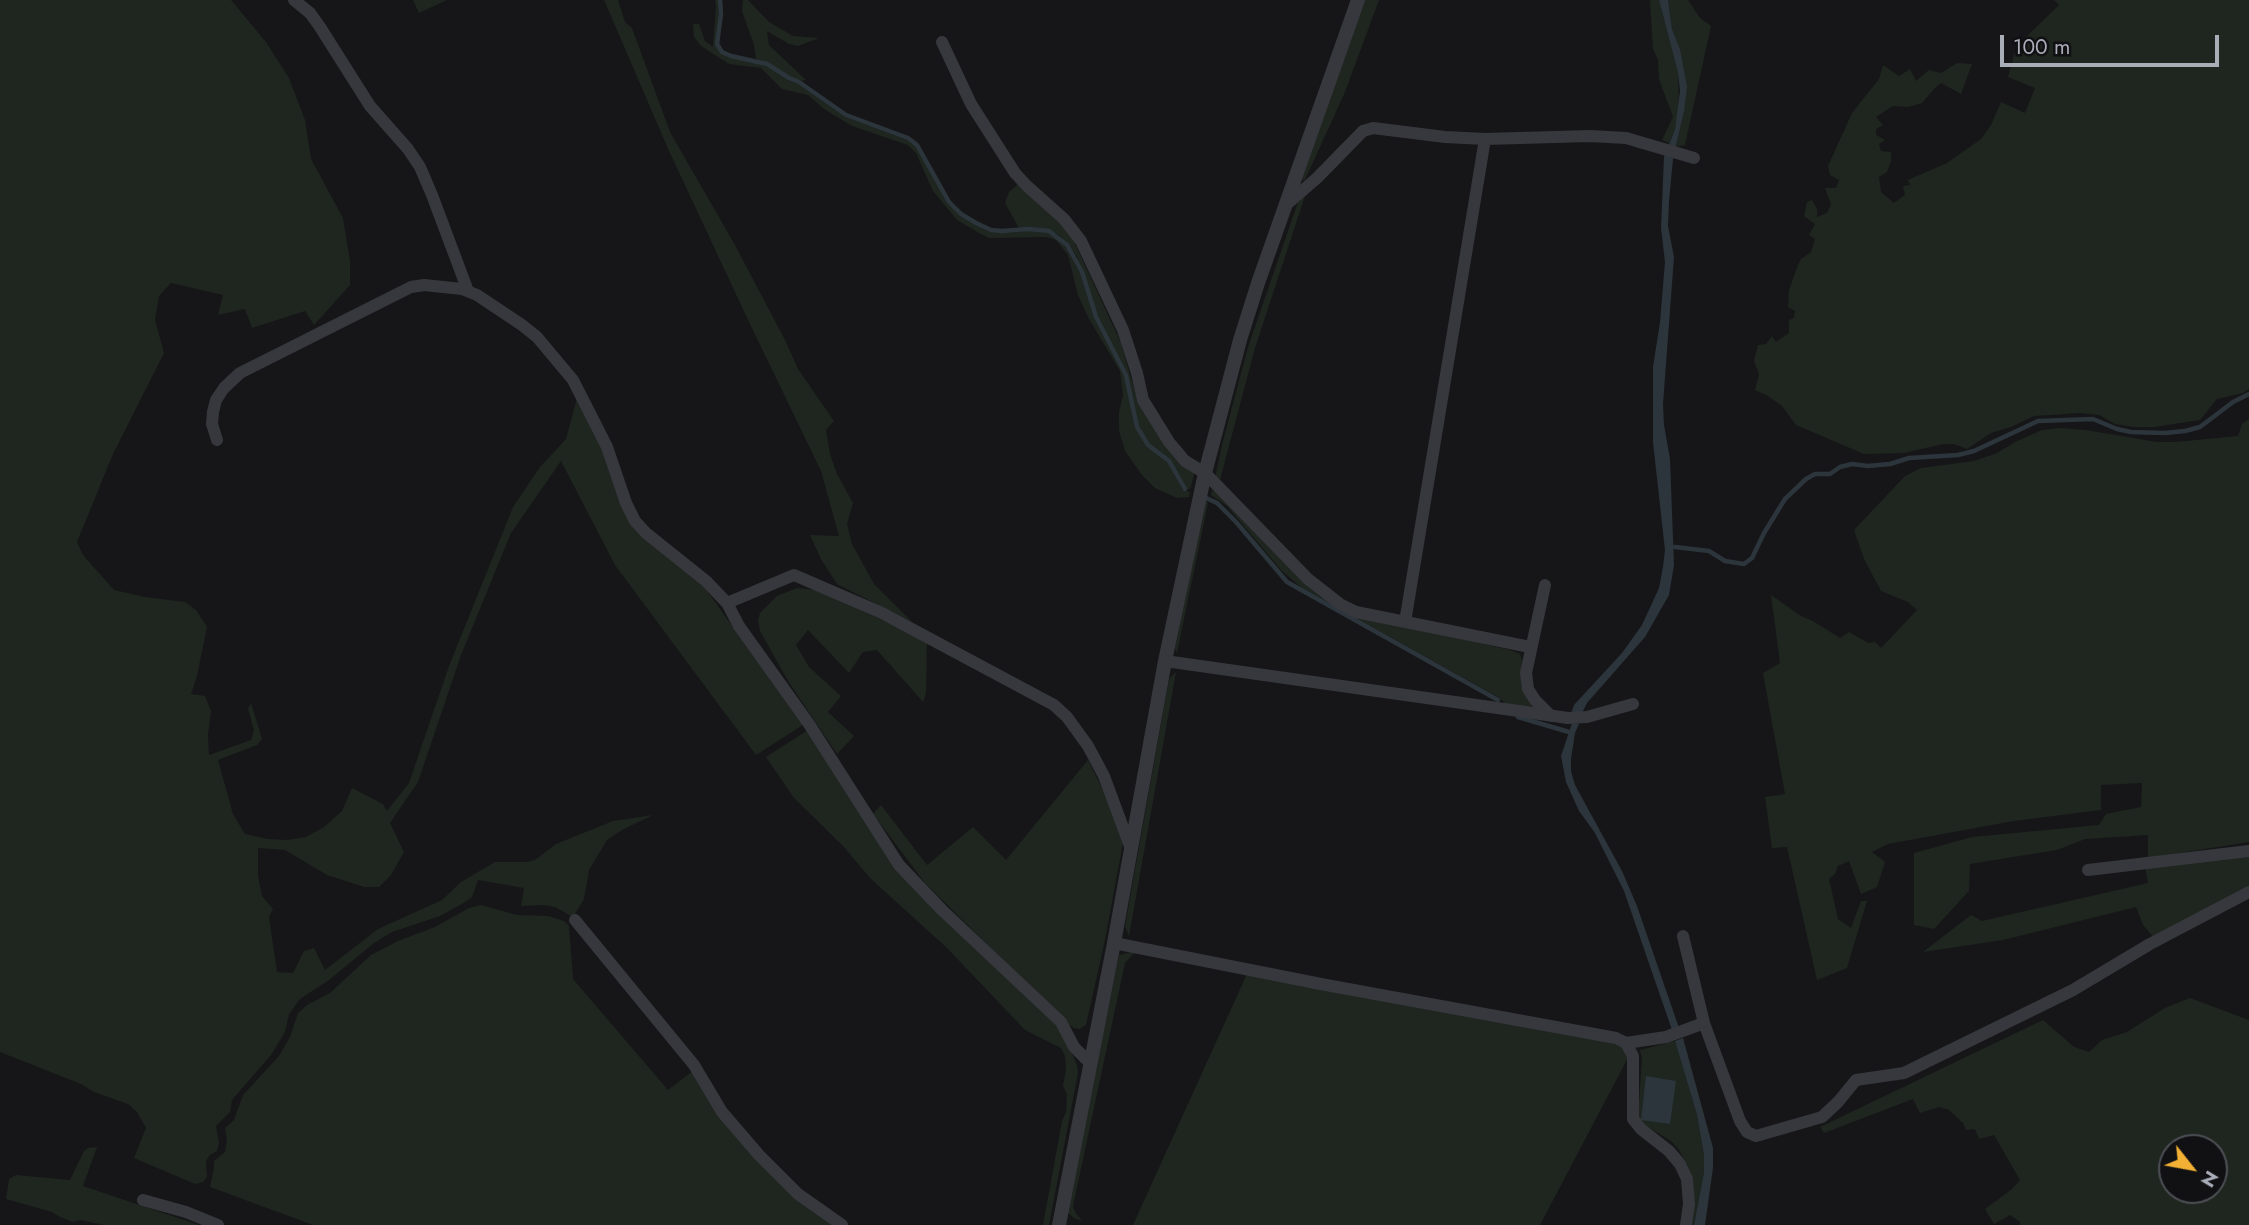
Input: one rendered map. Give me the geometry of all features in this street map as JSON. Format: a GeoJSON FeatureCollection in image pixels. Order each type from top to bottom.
{"type":"FeatureCollection","features":[{"type":"Feature","properties":{"kind":"street"},"geometry":{"type":"LineString","coordinates":[[294,0],[310,13],[370,106],[408,149],[420,167],[468,291]]}},
{"type":"Feature","properties":{"kind":"street"},"geometry":{"type":"LineString","coordinates":[[1059,1225],[1165,661],[1205,473],[1240,340],[1358,0]]}},
{"type":"Feature","properties":{"kind":"street"},"geometry":{"type":"LineString","coordinates":[[942,42],[971,104],[1015,173],[1064,219],[1081,241],[1124,330],[1143,400],[1169,442],[1185,461],[1205,473],[1324,593],[1356,612],[1530,647]]}},
{"type":"Feature","properties":{"kind":"street"},"geometry":{"type":"LineString","coordinates":[[1287,204],[1363,131],[1373,128],[1485,139],[1590,136],[1626,138],[1694,158]]}},
{"type":"Feature","properties":{"kind":"street"},"geometry":{"type":"LineString","coordinates":[[1405,622],[1485,139]]}},
{"type":"Feature","properties":{"kind":"street"},"geometry":{"type":"LineString","coordinates":[[217,440],[212,424],[216,400],[240,373],[411,287],[453,287],[468,291],[537,337],[573,380],[607,447],[635,521],[706,581],[727,603],[739,626],[808,724],[899,865],[942,910],[1061,1022],[1074,1047],[1090,1063]]}},
{"type":"Feature","properties":{"kind":"street"},"geometry":{"type":"LineString","coordinates":[[727,603],[794,575],[882,613],[1054,705],[1067,717],[1104,776],[1131,849]]}},
{"type":"Feature","properties":{"kind":"street"},"geometry":{"type":"LineString","coordinates":[[1545,585],[1526,673],[1528,688],[1535,700],[1551,716]]}},
{"type":"Feature","properties":{"kind":"street"},"geometry":{"type":"LineString","coordinates":[[1165,661],[1568,718],[1587,717],[1633,704]]}},
{"type":"Feature","properties":{"kind":"street"},"geometry":{"type":"LineString","coordinates":[[2088,870],[2249,851]]}},
{"type":"Feature","properties":{"kind":"street"},"geometry":{"type":"LineString","coordinates":[[1684,936],[1704,1023],[1740,1121],[1747,1132],[1756,1136],[1822,1117],[1856,1080],[1904,1073],[2073,990],[2150,944],[2249,892]]}},
{"type":"Feature","properties":{"kind":"street"},"geometry":{"type":"LineString","coordinates":[[575,920],[694,1065],[722,1112],[759,1155],[798,1194],[842,1225]]}},
{"type":"Feature","properties":{"kind":"street"},"geometry":{"type":"LineString","coordinates":[[1114,943],[1616,1038],[1626,1043],[1633,1056],[1633,1119],[1641,1129],[1669,1151],[1680,1164],[1686,1180],[1686,1225]]}},
{"type":"Feature","properties":{"kind":"street"},"geometry":{"type":"LineString","coordinates":[[1626,1043],[1665,1037],[1704,1023]]}},
{"type":"Feature","properties":{"kind":"street"},"geometry":{"type":"LineString","coordinates":[[143,1200],[186,1212],[218,1225]]}},
{"type":"Feature","properties":{"kind":"shaded area"},"geometry":{"type":"Polygon","coordinates":[[[0,0],[231,0],[266,42],[289,78],[305,120],[311,159],[343,218],[350,261],[350,285],[314,325],[305,311],[252,328],[245,309],[218,315],[223,295],[171,283],[159,296],[155,320],[164,353],[113,454],[77,542],[83,555],[114,590],[185,602],[196,610],[207,627],[191,694],[205,696],[211,711],[209,755],[251,740],[254,730],[248,709],[251,703],[262,739],[257,745],[218,760],[233,814],[245,834],[287,840],[306,837],[324,827],[342,811],[352,788],[383,804],[387,811],[409,783],[449,666],[513,507],[540,467],[566,439],[577,398],[604,452],[624,508],[705,588],[803,725],[756,755],[615,565],[561,461],[511,533],[461,655],[418,782],[390,823],[404,852],[391,875],[379,887],[364,887],[327,875],[285,850],[258,848],[258,876],[262,896],[273,909],[269,917],[277,972],[293,973],[304,951],[314,948],[325,970],[378,929],[442,900],[461,882],[495,862],[535,860],[556,844],[613,821],[653,815],[607,840],[589,870],[584,899],[573,917],[555,907],[521,906],[524,888],[478,880],[472,897],[462,904],[440,916],[392,932],[300,999],[289,1014],[285,1032],[271,1055],[232,1100],[230,1112],[216,1126],[219,1143],[217,1151],[206,1161],[207,1177],[203,1182],[195,1184],[134,1158],[146,1128],[137,1112],[128,1104],[0,1052],[0,0]]]}},
{"type":"Feature","properties":{"kind":"shaded area"},"geometry":{"type":"Polygon","coordinates":[[[413,0],[447,0],[419,13],[413,0]]]}},
{"type":"Feature","properties":{"kind":"shaded area"},"geometry":{"type":"Polygon","coordinates":[[[604,0],[618,0],[625,22],[632,28],[670,132],[735,245],[798,369],[834,421],[826,430],[837,474],[853,503],[847,524],[852,544],[874,584],[912,622],[837,584],[821,559],[810,535],[839,536],[821,471],[669,151],[604,0]]]}},
{"type":"Feature","properties":{"kind":"shaded area"},"geometry":{"type":"Polygon","coordinates":[[[715,0],[718,0],[719,14],[715,44],[721,53],[766,66],[798,84],[845,117],[907,140],[916,146],[948,204],[960,216],[975,225],[990,232],[1028,231],[1048,233],[1058,238],[1080,273],[1094,318],[1125,376],[1135,428],[1147,446],[1168,463],[1183,490],[1190,492],[1189,497],[1177,498],[1155,488],[1125,451],[1119,431],[1123,395],[1120,371],[1088,317],[1078,295],[1068,255],[1056,240],[1046,237],[989,238],[979,233],[957,220],[933,191],[916,153],[908,145],[852,126],[824,109],[808,95],[782,89],[761,68],[729,64],[701,46],[694,37],[693,24],[699,24],[705,41],[713,47],[715,0]]]}},
{"type":"Feature","properties":{"kind":"shaded area"},"geometry":{"type":"Polygon","coordinates":[[[743,0],[748,0],[769,22],[793,36],[819,38],[798,46],[789,44],[767,31],[769,45],[806,80],[789,77],[767,62],[756,59],[742,11],[743,0]]]}},
{"type":"Feature","properties":{"kind":"shaded area"},"geometry":{"type":"Polygon","coordinates":[[[1365,0],[1379,0],[1345,92],[1305,180],[1300,180],[1365,0]]]}},
{"type":"Feature","properties":{"kind":"shaded area"},"geometry":{"type":"Polygon","coordinates":[[[1650,0],[1659,0],[1678,73],[1679,110],[1669,143],[1662,140],[1673,117],[1659,79],[1658,60],[1653,49],[1650,0]]]}},
{"type":"Feature","properties":{"kind":"shaded area"},"geometry":{"type":"Polygon","coordinates":[[[1659,0],[1668,0],[1672,29],[1680,49],[1687,87],[1673,159],[1669,201],[1668,226],[1674,257],[1663,404],[1670,459],[1674,565],[1669,595],[1645,637],[1587,703],[1582,713],[1571,714],[1574,705],[1622,653],[1642,625],[1659,588],[1663,567],[1665,550],[1653,442],[1653,367],[1665,262],[1661,228],[1664,157],[1675,129],[1680,91],[1659,0]]]}},
{"type":"Feature","properties":{"kind":"shaded area"},"geometry":{"type":"Polygon","coordinates":[[[1668,0],[1688,0],[1700,18],[1711,26],[1685,145],[1676,147],[1684,112],[1680,49],[1672,29],[1668,0]]]}},
{"type":"Feature","properties":{"kind":"shaded area"},"geometry":{"type":"Polygon","coordinates":[[[2054,0],[2249,0],[2249,389],[2217,399],[2200,420],[2154,427],[2134,427],[2115,424],[2099,415],[2080,413],[2034,416],[1991,433],[1967,449],[1954,444],[1943,444],[1904,453],[1864,454],[1796,425],[1782,406],[1755,390],[1759,374],[1754,361],[1758,345],[1766,344],[1772,336],[1776,342],[1789,333],[1789,320],[1794,318],[1795,311],[1788,307],[1789,290],[1801,259],[1811,252],[1815,239],[1809,235],[1815,224],[1804,216],[1807,202],[1812,200],[1817,209],[1817,217],[1827,213],[1831,204],[1825,188],[1836,188],[1839,180],[1830,175],[1828,166],[1852,113],[1879,79],[1883,65],[1899,76],[1910,69],[1916,81],[1929,70],[1941,73],[1957,63],[1972,64],[1961,94],[1941,83],[1922,103],[1908,107],[1893,106],[1876,117],[1883,125],[1876,129],[1876,135],[1885,140],[1879,144],[1881,151],[1891,152],[1887,172],[1879,177],[1881,192],[1894,203],[1905,195],[1903,186],[1910,185],[1908,180],[1947,163],[1981,139],[1991,125],[2001,102],[2025,113],[2035,88],[2008,77],[2014,55],[2027,36],[2059,5],[2054,0]]]}},
{"type":"Feature","properties":{"kind":"shaded area"},"geometry":{"type":"Polygon","coordinates":[[[1018,184],[1053,213],[1070,233],[1121,343],[1138,402],[1164,443],[1195,472],[1190,489],[1187,489],[1170,460],[1149,444],[1138,427],[1128,374],[1097,316],[1077,257],[1060,236],[1049,230],[1019,228],[1005,203],[1009,192],[1018,184]]]}},
{"type":"Feature","properties":{"kind":"shaded area"},"geometry":{"type":"Polygon","coordinates":[[[1305,196],[1255,348],[1220,480],[1215,478],[1248,347],[1298,202],[1305,196]]]}},
{"type":"Feature","properties":{"kind":"shaded area"},"geometry":{"type":"Polygon","coordinates":[[[2249,419],[2249,842],[2148,858],[2148,835],[2085,839],[2057,850],[1970,864],[1969,891],[1934,929],[1914,925],[1914,853],[1972,837],[2099,825],[2106,814],[2141,807],[2142,783],[2101,785],[2101,810],[2014,821],[1888,844],[1872,852],[1885,862],[1877,887],[1861,894],[1849,861],[1838,866],[1829,879],[1838,919],[1851,928],[1861,901],[1867,901],[1847,968],[1817,980],[1787,847],[1772,848],[1765,797],[1785,794],[1763,673],[1780,663],[1771,595],[1840,638],[1849,632],[1868,643],[1875,642],[1881,648],[1917,610],[1908,602],[1881,591],[1864,559],[1854,530],[1905,476],[1921,468],[1974,461],[1997,453],[2042,430],[2086,430],[2157,442],[2175,442],[2238,436],[2242,424],[2249,419]]]}},
{"type":"Feature","properties":{"kind":"shaded area"},"geometry":{"type":"Polygon","coordinates":[[[1212,490],[1309,586],[1407,627],[1520,654],[1521,670],[1534,707],[1507,705],[1500,698],[1302,588],[1282,571],[1227,506],[1211,495],[1212,490]]]}},
{"type":"Feature","properties":{"kind":"shaded area"},"geometry":{"type":"Polygon","coordinates":[[[1205,500],[1208,503],[1177,653],[1175,649],[1205,500]]]}},
{"type":"Feature","properties":{"kind":"shaded area"},"geometry":{"type":"Polygon","coordinates":[[[797,588],[816,590],[927,643],[926,693],[923,702],[877,650],[863,652],[849,673],[808,630],[796,645],[809,667],[841,696],[828,712],[854,736],[837,754],[788,681],[760,631],[760,613],[777,596],[797,588]]]}},
{"type":"Feature","properties":{"kind":"shaded area"},"geometry":{"type":"Polygon","coordinates":[[[1176,672],[1129,936],[1125,926],[1169,679],[1176,672]]]}},
{"type":"Feature","properties":{"kind":"shaded area"},"geometry":{"type":"Polygon","coordinates":[[[1572,723],[1579,724],[1571,759],[1575,785],[1622,871],[1637,906],[1679,1028],[1672,1030],[1624,891],[1595,833],[1579,811],[1566,782],[1561,756],[1572,723]]]}},
{"type":"Feature","properties":{"kind":"shaded area"},"geometry":{"type":"Polygon","coordinates":[[[808,730],[897,869],[1060,1026],[1078,1073],[1049,1225],[1043,1225],[1062,1121],[1066,1112],[1067,1094],[1063,1086],[1065,1056],[1061,1048],[1025,1030],[947,948],[871,879],[843,846],[794,798],[766,757],[808,730]]]}},
{"type":"Feature","properties":{"kind":"shaded area"},"geometry":{"type":"Polygon","coordinates":[[[1088,760],[1105,794],[1123,843],[1086,1025],[1080,1029],[1068,1024],[925,883],[873,814],[881,805],[927,865],[973,827],[1006,860],[1088,760]]]}},
{"type":"Feature","properties":{"kind":"shaded area"},"geometry":{"type":"Polygon","coordinates":[[[2249,855],[2249,887],[2153,937],[2143,925],[2136,907],[2003,940],[1923,952],[1971,915],[1982,921],[2148,883],[2145,867],[2249,855]]]}},
{"type":"Feature","properties":{"kind":"shaded area"},"geometry":{"type":"Polygon","coordinates":[[[481,905],[517,915],[548,916],[564,921],[569,926],[573,979],[668,1090],[694,1070],[721,1115],[835,1225],[313,1225],[210,1187],[214,1161],[225,1152],[225,1128],[234,1120],[243,1095],[279,1056],[290,1037],[298,1013],[330,993],[371,955],[435,927],[469,908],[481,905]]]}},
{"type":"Feature","properties":{"kind":"shaded area"},"geometry":{"type":"Polygon","coordinates":[[[1136,951],[1125,963],[1073,1206],[1083,1221],[1066,1211],[1119,955],[1136,951]]]}},
{"type":"Feature","properties":{"kind":"shaded area"},"geometry":{"type":"Polygon","coordinates":[[[1244,972],[1618,1042],[1630,1054],[1540,1225],[1133,1225],[1246,976],[1244,972]]]}},
{"type":"Feature","properties":{"kind":"shaded area"},"geometry":{"type":"Polygon","coordinates":[[[2190,998],[2249,1020],[2249,1225],[2020,1225],[2020,1222],[2010,1215],[1994,1224],[1985,1209],[2020,1180],[1994,1135],[1979,1139],[1975,1129],[1966,1130],[1963,1123],[1949,1110],[1939,1107],[1920,1113],[1913,1099],[1824,1133],[1820,1127],[2043,1020],[2074,1047],[2089,1052],[2102,1040],[2127,1032],[2165,1008],[2190,998]]]}},
{"type":"Feature","properties":{"kind":"shaded area"},"geometry":{"type":"Polygon","coordinates":[[[1683,1038],[1713,1148],[1705,1225],[1694,1225],[1704,1172],[1704,1155],[1697,1115],[1675,1041],[1683,1038]]]}},
{"type":"Feature","properties":{"kind":"shaded area"},"geometry":{"type":"Polygon","coordinates":[[[1675,1041],[1697,1115],[1704,1155],[1704,1172],[1694,1225],[1694,1190],[1689,1168],[1671,1141],[1638,1118],[1642,1059],[1640,1050],[1675,1041]]]}},
{"type":"Feature","properties":{"kind":"shaded area"},"geometry":{"type":"Polygon","coordinates":[[[1646,1076],[1676,1081],[1670,1124],[1641,1120],[1646,1076]]]}},
{"type":"Feature","properties":{"kind":"shaded area"},"geometry":{"type":"Polygon","coordinates":[[[97,1147],[83,1186],[199,1225],[104,1225],[80,1220],[73,1222],[52,1212],[6,1199],[9,1179],[16,1175],[70,1180],[84,1151],[97,1147]]]}},
{"type":"Feature","properties":{"kind":"waterway"},"geometry":{"type":"LineString","coordinates":[[720,0],[717,44],[722,52],[767,64],[799,82],[846,115],[908,138],[917,145],[949,202],[961,214],[976,223],[991,230],[1049,231],[1067,245],[1082,272],[1096,317],[1126,375],[1137,427],[1148,445],[1169,461],[1185,489]]}},
{"type":"Feature","properties":{"kind":"waterway"},"geometry":{"type":"LineString","coordinates":[[1675,547],[1709,551],[1725,561],[1744,564],[1752,558],[1785,499],[1806,479],[1815,474],[1830,474],[1840,467],[1958,455],[1974,451],[2038,421],[2093,419],[2131,432],[2185,431],[2200,427],[2233,402],[2249,394]]}},
{"type":"Feature","properties":{"kind":"waterway"},"geometry":{"type":"LineString","coordinates":[[1204,497],[1217,503],[1236,522],[1287,582],[1498,700]]}},
{"type":"Feature","properties":{"kind":"waterway"},"geometry":{"type":"LineString","coordinates":[[1518,717],[1569,732]]}}]}
